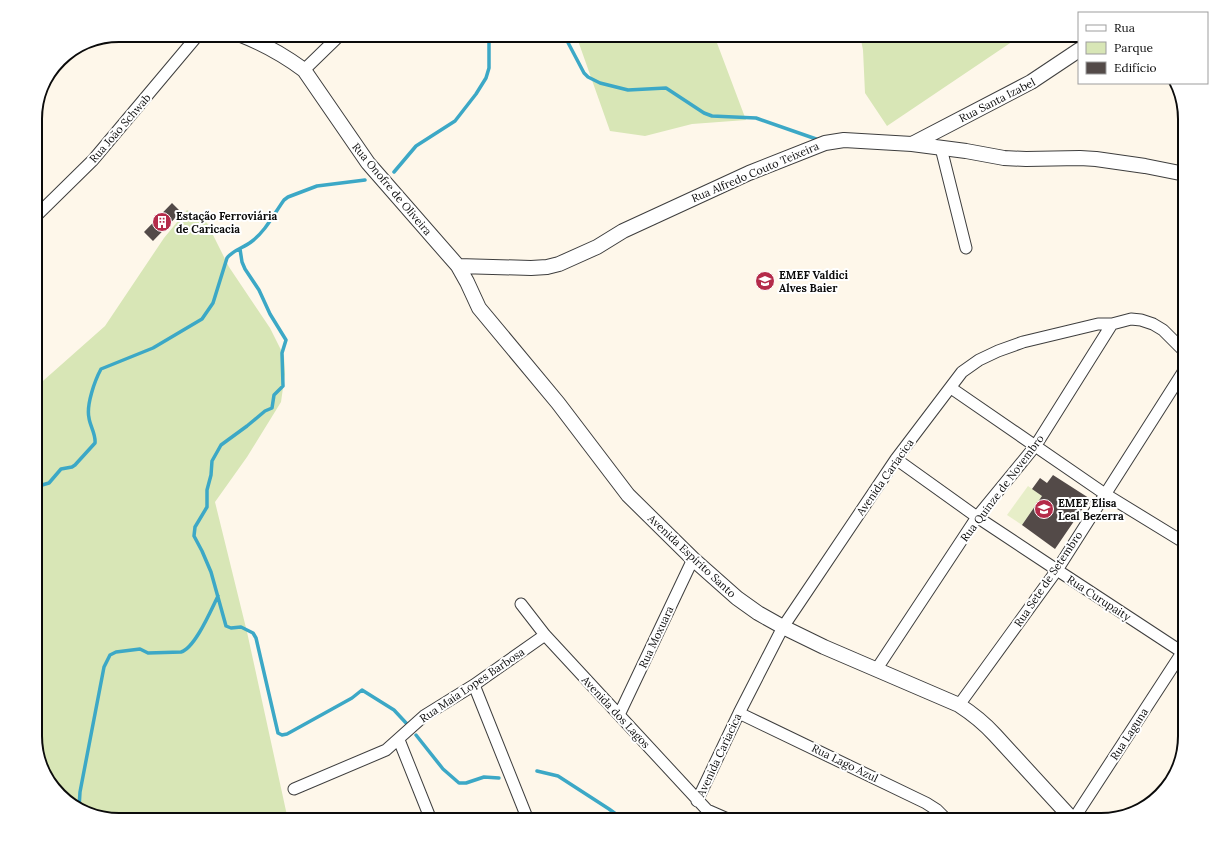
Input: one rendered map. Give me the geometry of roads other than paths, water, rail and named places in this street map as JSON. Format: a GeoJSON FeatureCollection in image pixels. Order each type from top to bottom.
{"type":"FeatureCollection","features":[{"type":"Feature","properties":{"kind":"street","name":"Rua João Schwab"},"geometry":{"type":"LineString","coordinates":[[42,210],[93,160],[192,42]]}},
{"type":"Feature","properties":{"kind":"street","name":"Rua Onofre de Oliveira"},"geometry":{"type":"LineString","coordinates":[[258,42],[291,60],[304,70],[368,163],[458,266]]}},
{"type":"Feature","properties":{"kind":"street"},"geometry":{"type":"LineString","coordinates":[[304,70],[333,42]]}},
{"type":"Feature","properties":{"kind":"street","name":"Rua Santa Izabel"},"geometry":{"type":"LineString","coordinates":[[912,144],[1031,82],[1078,51]]}},
{"type":"Feature","properties":{"kind":"street","name":"Rua Alfredo Couto Teixeira"},"geometry":{"type":"LineString","coordinates":[[458,266],[531,268],[547,267],[559,264],[596,247],[623,231],[748,173],[825,143],[854,140],[912,144],[1011,158],[1096,159],[1178,173]]}},
{"type":"Feature","properties":{"kind":"street"},"geometry":{"type":"LineString","coordinates":[[941,148],[966,248]]}},
{"type":"Feature","properties":{"kind":"street","name":"Avenida Espírito Santo"},"geometry":{"type":"LineString","coordinates":[[458,266],[480,308],[558,403],[628,495],[693,559],[737,598],[758,613],[783,627],[876,670],[959,705],[983,722],[1067,813]]}},
{"type":"Feature","properties":{"kind":"street","name":"Avenida Cariacica"},"geometry":{"type":"LineString","coordinates":[[697,801],[739,713],[783,627],[896,459],[962,372],[979,360],[1023,342],[1098,324],[1112,324],[1131,319],[1141,320],[1153,324],[1163,330],[1178,345]]}},
{"type":"Feature","properties":{"kind":"street","name":"Rua Quinze de Novembro"},"geometry":{"type":"LineString","coordinates":[[876,670],[977,517],[1036,445],[1112,324]]}},
{"type":"Feature","properties":{"kind":"street","name":"Rua Sete de Setembro"},"geometry":{"type":"LineString","coordinates":[[959,705],[1057,570],[1178,380]]}},
{"type":"Feature","properties":{"kind":"street"},"geometry":{"type":"LineString","coordinates":[[950,388],[1036,445],[1105,494],[1178,539]]}},
{"type":"Feature","properties":{"kind":"street","name":"Rua Curupaity"},"geometry":{"type":"LineString","coordinates":[[896,459],[977,517],[1178,647]]}},
{"type":"Feature","properties":{"kind":"street","name":"Rua Moxuara"},"geometry":{"type":"LineString","coordinates":[[619,715],[693,559]]}},
{"type":"Feature","properties":{"kind":"street","name":"Avenida dos Lagos"},"geometry":{"type":"LineString","coordinates":[[521,604],[545,635],[707,813]]}},
{"type":"Feature","properties":{"kind":"street","name":"Rua Maia Lopes Barbosa"},"geometry":{"type":"LineString","coordinates":[[294,789],[376,756],[386,750],[424,716],[474,685],[545,635]]}},
{"type":"Feature","properties":{"kind":"street","name":"Rua Laguna"},"geometry":{"type":"LineString","coordinates":[[1078,813],[1178,660]]}},
{"type":"Feature","properties":{"kind":"street"},"geometry":{"type":"LineString","coordinates":[[474,685],[525,813]]}},
{"type":"Feature","properties":{"kind":"street","name":"Rua Lago Azul"},"geometry":{"type":"LineString","coordinates":[[739,713],[926,802],[940,813]]}},
{"type":"Feature","properties":{"kind":"street"},"geometry":{"type":"LineString","coordinates":[[398,740],[427,813]]}},
{"type":"Feature","properties":{"kind":"waterway"},"geometry":{"type":"LineString","coordinates":[[394,172],[416,146],[455,121],[476,94],[486,78],[489,68],[489,42]]}},
{"type":"Feature","properties":{"kind":"waterway"},"geometry":{"type":"LineString","coordinates":[[568,42],[584,73],[588,77],[600,83],[628,90],[666,88],[704,113],[712,116],[756,118],[819,140]]}},
{"type":"Feature","properties":{"kind":"waterway"},"geometry":{"type":"LineString","coordinates":[[42,485],[49,483],[61,469],[75,465],[95,443],[95,436],[90,424],[88,413],[96,379],[101,369],[153,348],[202,319],[213,303],[227,258],[232,253],[256,238],[265,228],[284,200],[288,197],[317,186],[365,180]]}},
{"type":"Feature","properties":{"kind":"waterway"},"geometry":{"type":"LineString","coordinates":[[240,249],[242,262],[245,269],[259,290],[270,314],[286,340],[282,353],[283,386],[274,395],[272,408],[265,411],[221,445],[212,461],[211,475],[207,490],[207,507],[195,527],[194,536],[211,572],[226,626],[231,628],[241,627],[253,633],[256,638],[278,733],[282,735],[287,734],[352,698],[362,690],[394,710],[407,724]]}},
{"type":"Feature","properties":{"kind":"waterway"},"geometry":{"type":"LineString","coordinates":[[79,802],[104,667],[110,655],[116,652],[140,649],[148,653],[181,652],[192,644],[207,619],[218,596]]}},
{"type":"Feature","properties":{"kind":"waterway"},"geometry":{"type":"LineString","coordinates":[[416,735],[443,769],[459,783],[466,783],[484,777],[499,778]]}},
{"type":"Feature","properties":{"kind":"waterway"},"geometry":{"type":"LineString","coordinates":[[537,771],[558,776],[614,813]]}},
{"type":"Feature","properties":{"kind":"place","name":"Estação Ferroviária de Caricacia"},"geometry":{"type":"Point","coordinates":[162,222]}},
{"type":"Feature","properties":{"kind":"place","name":"EMEF Valdici Alves Baier"},"geometry":{"type":"Point","coordinates":[765,281]}},
{"type":"Feature","properties":{"kind":"place","name":"EMEF Elisa Leal Bezerra"},"geometry":{"type":"Point","coordinates":[1044,509]}}]}
